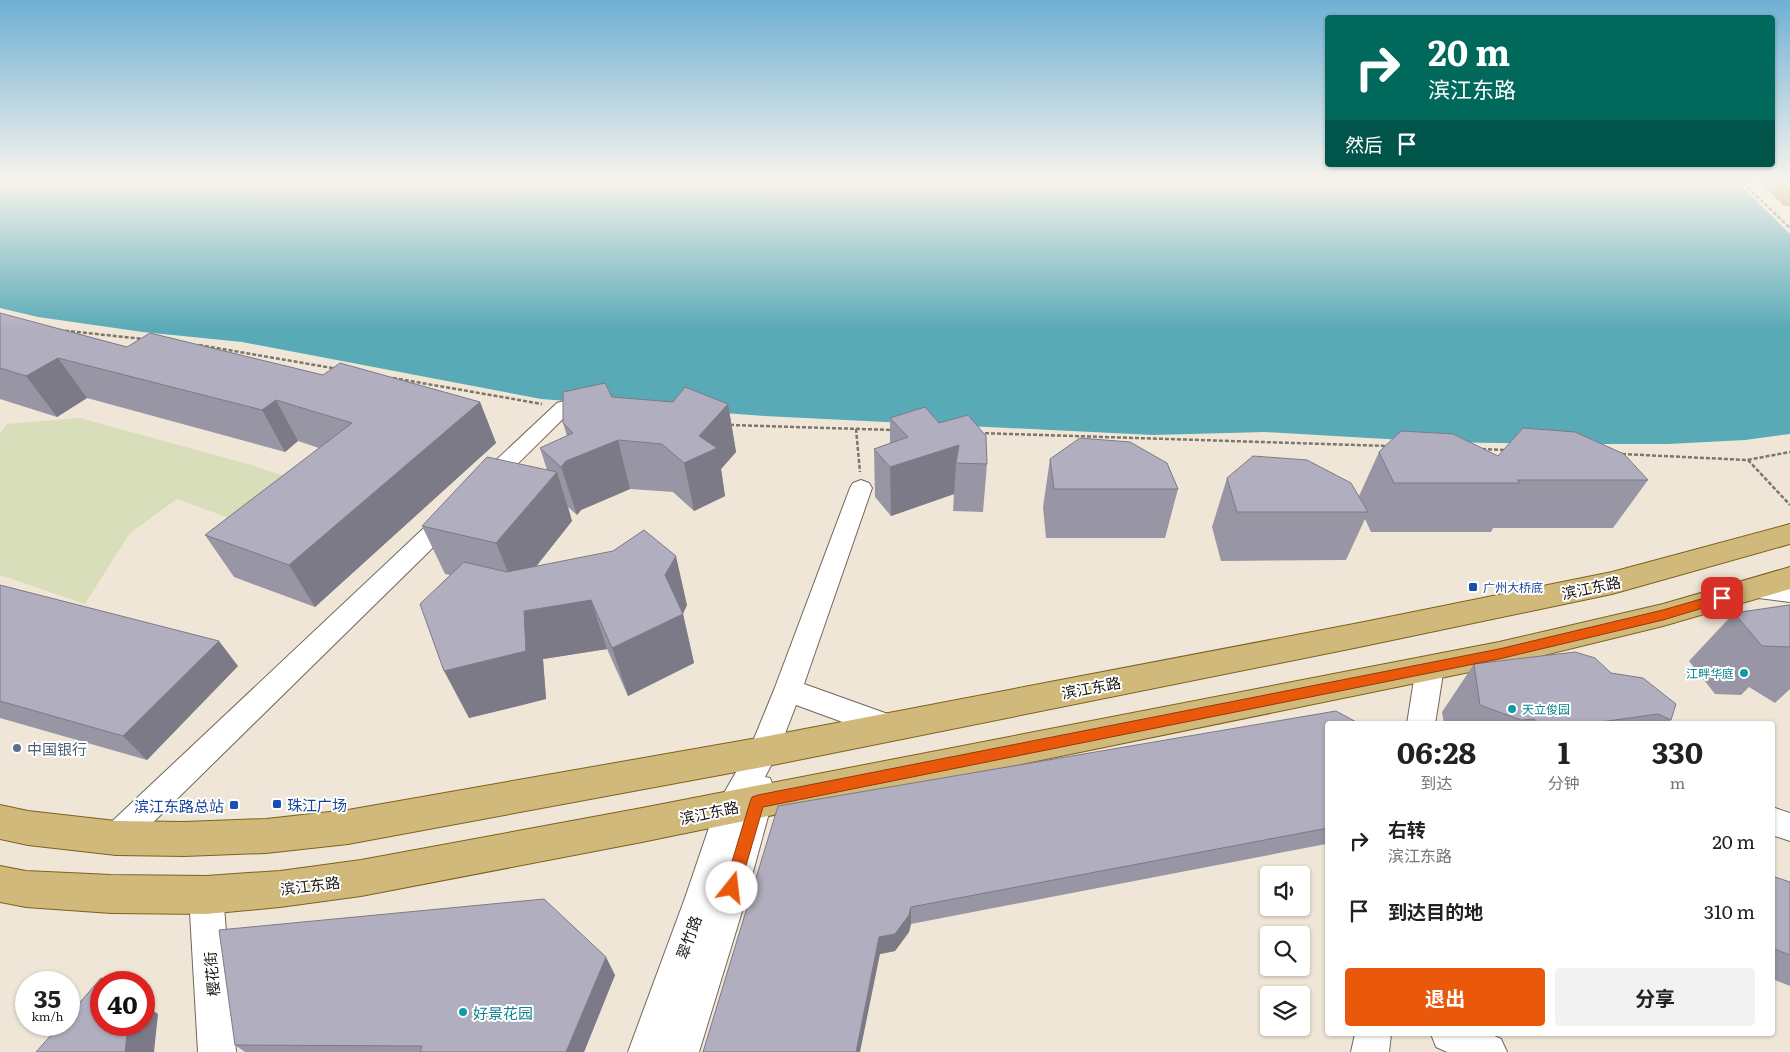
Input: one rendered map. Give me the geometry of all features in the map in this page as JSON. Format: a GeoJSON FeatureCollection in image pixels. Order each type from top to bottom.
{"type":"FeatureCollection","features":[{"type":"Feature","properties":{"kind":"main road","name":"滨江东路"},"geometry":{"type":"LineString","coordinates":[[0,822],[28,828],[116,838],[184,839],[266,836],[348,827],[763,752],[1612,583],[1790,534]]}},
{"type":"Feature","properties":{"kind":"main road","name":"滨江东路"},"geometry":{"type":"LineString","coordinates":[[0,884],[26,888],[111,894],[206,895],[280,889],[361,878],[744,804],[1430,667],[1564,651],[1663,615],[1790,578]]}},
{"type":"Feature","properties":{"kind":"street"},"geometry":{"type":"LineString","coordinates":[[116,838],[564,407]]}},
{"type":"Feature","properties":{"kind":"street","name":"翠竹路"},"geometry":{"type":"LineString","coordinates":[[647,1052],[702,898],[744,804],[788,690],[861,488]]}},
{"type":"Feature","properties":{"kind":"street"},"geometry":{"type":"LineString","coordinates":[[1752,589],[1790,593]]}},
{"type":"Feature","properties":{"kind":"street"},"geometry":{"type":"LineString","coordinates":[[1421,721],[1430,667]]}},
{"type":"Feature","properties":{"kind":"street"},"geometry":{"type":"LineString","coordinates":[[788,690],[890,727]]}},
{"type":"Feature","properties":{"kind":"street","name":"翠竹路"},"geometry":{"type":"LineString","coordinates":[[680,1052],[727,905],[744,804]]}},
{"type":"Feature","properties":{"kind":"street"},"geometry":{"type":"LineString","coordinates":[[1775,822],[1790,827]]}},
{"type":"Feature","properties":{"kind":"street","name":"樱花街"},"geometry":{"type":"LineString","coordinates":[[206,895],[217,1052]]}},
{"type":"Feature","properties":{"kind":"street"},"geometry":{"type":"LineString","coordinates":[[1370,1052],[1373,1036]]}},
{"type":"Feature","properties":{"kind":"street"},"geometry":{"type":"LineString","coordinates":[[1454,1036],[1488,1052]]}},
{"type":"Feature","properties":{"kind":"path"},"geometry":{"type":"LineString","coordinates":[[54,329],[150,340]]}},
{"type":"Feature","properties":{"kind":"path"},"geometry":{"type":"LineString","coordinates":[[198,345],[345,370]]}},
{"type":"Feature","properties":{"kind":"path"},"geometry":{"type":"LineString","coordinates":[[384,377],[564,407]]}},
{"type":"Feature","properties":{"kind":"path"},"geometry":{"type":"LineString","coordinates":[[728,425],[896,430]]}},
{"type":"Feature","properties":{"kind":"path"},"geometry":{"type":"LineString","coordinates":[[856,429],[861,488]]}},
{"type":"Feature","properties":{"kind":"path"},"geometry":{"type":"LineString","coordinates":[[975,433],[1391,446]]}},
{"type":"Feature","properties":{"kind":"path"},"geometry":{"type":"LineString","coordinates":[[1480,449],[1510,450]]}},
{"type":"Feature","properties":{"kind":"path"},"geometry":{"type":"LineString","coordinates":[[1619,454],[1747,460],[1790,452]]}},
{"type":"Feature","properties":{"kind":"path"},"geometry":{"type":"LineString","coordinates":[[1747,460],[1790,505]]}},
{"type":"Feature","properties":{"kind":"green space"},"geometry":{"type":"Polygon","coordinates":[[[80,418],[251,465],[309,484],[254,527],[177,499],[130,533],[85,604],[0,575],[0,434],[7,424],[80,418]]]}},
{"type":"Feature","properties":{"kind":"water"},"geometry":{"type":"Polygon","coordinates":[[[0,232],[1790,232],[1790,434],[1745,440],[1668,444],[1437,442],[1265,432],[1153,435],[764,416],[541,399],[242,342],[143,332],[38,317],[0,308],[0,232]]]}},
{"type":"Feature","properties":{"kind":"building"},"geometry":{"type":"Polygon","coordinates":[[[0,313],[127,347],[150,333],[323,375],[340,363],[480,402],[289,565],[205,535],[352,423],[276,400],[262,410],[58,358],[26,376],[0,368],[0,313]]]}},
{"type":"Feature","properties":{"kind":"building"},"geometry":{"type":"Polygon","coordinates":[[[605,383],[612,397],[673,402],[685,387],[728,404],[699,436],[717,448],[684,463],[662,444],[618,440],[566,461],[561,467],[540,448],[573,433],[563,423],[563,392],[605,383]]]}},
{"type":"Feature","properties":{"kind":"building"},"geometry":{"type":"Polygon","coordinates":[[[925,407],[939,423],[968,415],[986,436],[987,464],[956,463],[959,445],[890,467],[874,449],[908,437],[890,418],[925,407]]]}},
{"type":"Feature","properties":{"kind":"building"},"geometry":{"type":"Polygon","coordinates":[[[1523,428],[1575,432],[1624,454],[1648,480],[1517,480],[1520,483],[1394,483],[1379,452],[1401,431],[1453,434],[1498,456],[1523,428]]]}},
{"type":"Feature","properties":{"kind":"building"},"geometry":{"type":"Polygon","coordinates":[[[1080,438],[1130,442],[1167,463],[1178,489],[1054,489],[1050,459],[1080,438]]]}},
{"type":"Feature","properties":{"kind":"building"},"geometry":{"type":"Polygon","coordinates":[[[1253,456],[1307,460],[1351,483],[1368,512],[1237,512],[1227,478],[1253,456]]]}},
{"type":"Feature","properties":{"kind":"building"},"geometry":{"type":"Polygon","coordinates":[[[487,457],[557,472],[496,543],[422,526],[487,457]]]}},
{"type":"Feature","properties":{"kind":"building"},"geometry":{"type":"Polygon","coordinates":[[[644,530],[676,556],[665,575],[683,614],[612,648],[591,600],[524,611],[526,651],[444,671],[420,604],[464,562],[507,572],[613,551],[644,530]]]}},
{"type":"Feature","properties":{"kind":"building"},"geometry":{"type":"Polygon","coordinates":[[[0,585],[219,641],[123,736],[0,701],[0,585]]]}},
{"type":"Feature","properties":{"kind":"building"},"geometry":{"type":"Polygon","coordinates":[[[1790,605],[1790,647],[1762,646],[1734,613],[1790,605]]]}},
{"type":"Feature","properties":{"kind":"building"},"geometry":{"type":"Polygon","coordinates":[[[1575,652],[1595,658],[1611,673],[1643,678],[1676,704],[1671,720],[1658,714],[1608,721],[1521,720],[1480,705],[1474,664],[1575,652]]]}},
{"type":"Feature","properties":{"kind":"building"},"geometry":{"type":"Polygon","coordinates":[[[1336,711],[1354,721],[1325,721],[1325,829],[911,907],[909,915],[895,934],[879,937],[856,1052],[703,1052],[778,806],[1336,711]]]}},
{"type":"Feature","properties":{"kind":"building"},"geometry":{"type":"Polygon","coordinates":[[[1775,877],[1790,882],[1790,955],[1775,949],[1775,877]]]}},
{"type":"Feature","properties":{"kind":"building"},"geometry":{"type":"Polygon","coordinates":[[[544,899],[606,957],[566,1052],[420,1052],[422,1046],[235,1045],[219,930],[544,899]]]}},
{"type":"Feature","properties":{"kind":"building"},"geometry":{"type":"Polygon","coordinates":[[[90,991],[90,1036],[127,1036],[125,1052],[36,1052],[50,1036],[80,1036],[80,1002],[90,991]]]}},
{"type":"Feature","properties":{"kind":"place","name":"广州大桥底"},"geometry":{"type":"Point","coordinates":[1473,587]}},
{"type":"Feature","properties":{"kind":"place","name":"江畔华庭"},"geometry":{"type":"Point","coordinates":[1744,673]}},
{"type":"Feature","properties":{"kind":"place","name":"天立俊园"},"geometry":{"type":"Point","coordinates":[1512,709]}},
{"type":"Feature","properties":{"kind":"place","name":"中国银行"},"geometry":{"type":"Point","coordinates":[17,748]}},
{"type":"Feature","properties":{"kind":"place","name":"珠江广场"},"geometry":{"type":"Point","coordinates":[277,804]}},
{"type":"Feature","properties":{"kind":"place","name":"滨江东路总站"},"geometry":{"type":"Point","coordinates":[234,805]}},
{"type":"Feature","properties":{"kind":"place","name":"好景花园"},"geometry":{"type":"Point","coordinates":[463,1012]}},
{"type":"Feature","properties":{"kind":"route"},"geometry":{"type":"LineString","coordinates":[[732,888],[758,802],[1499,654],[1663,615],[1722,598]]}}]}
